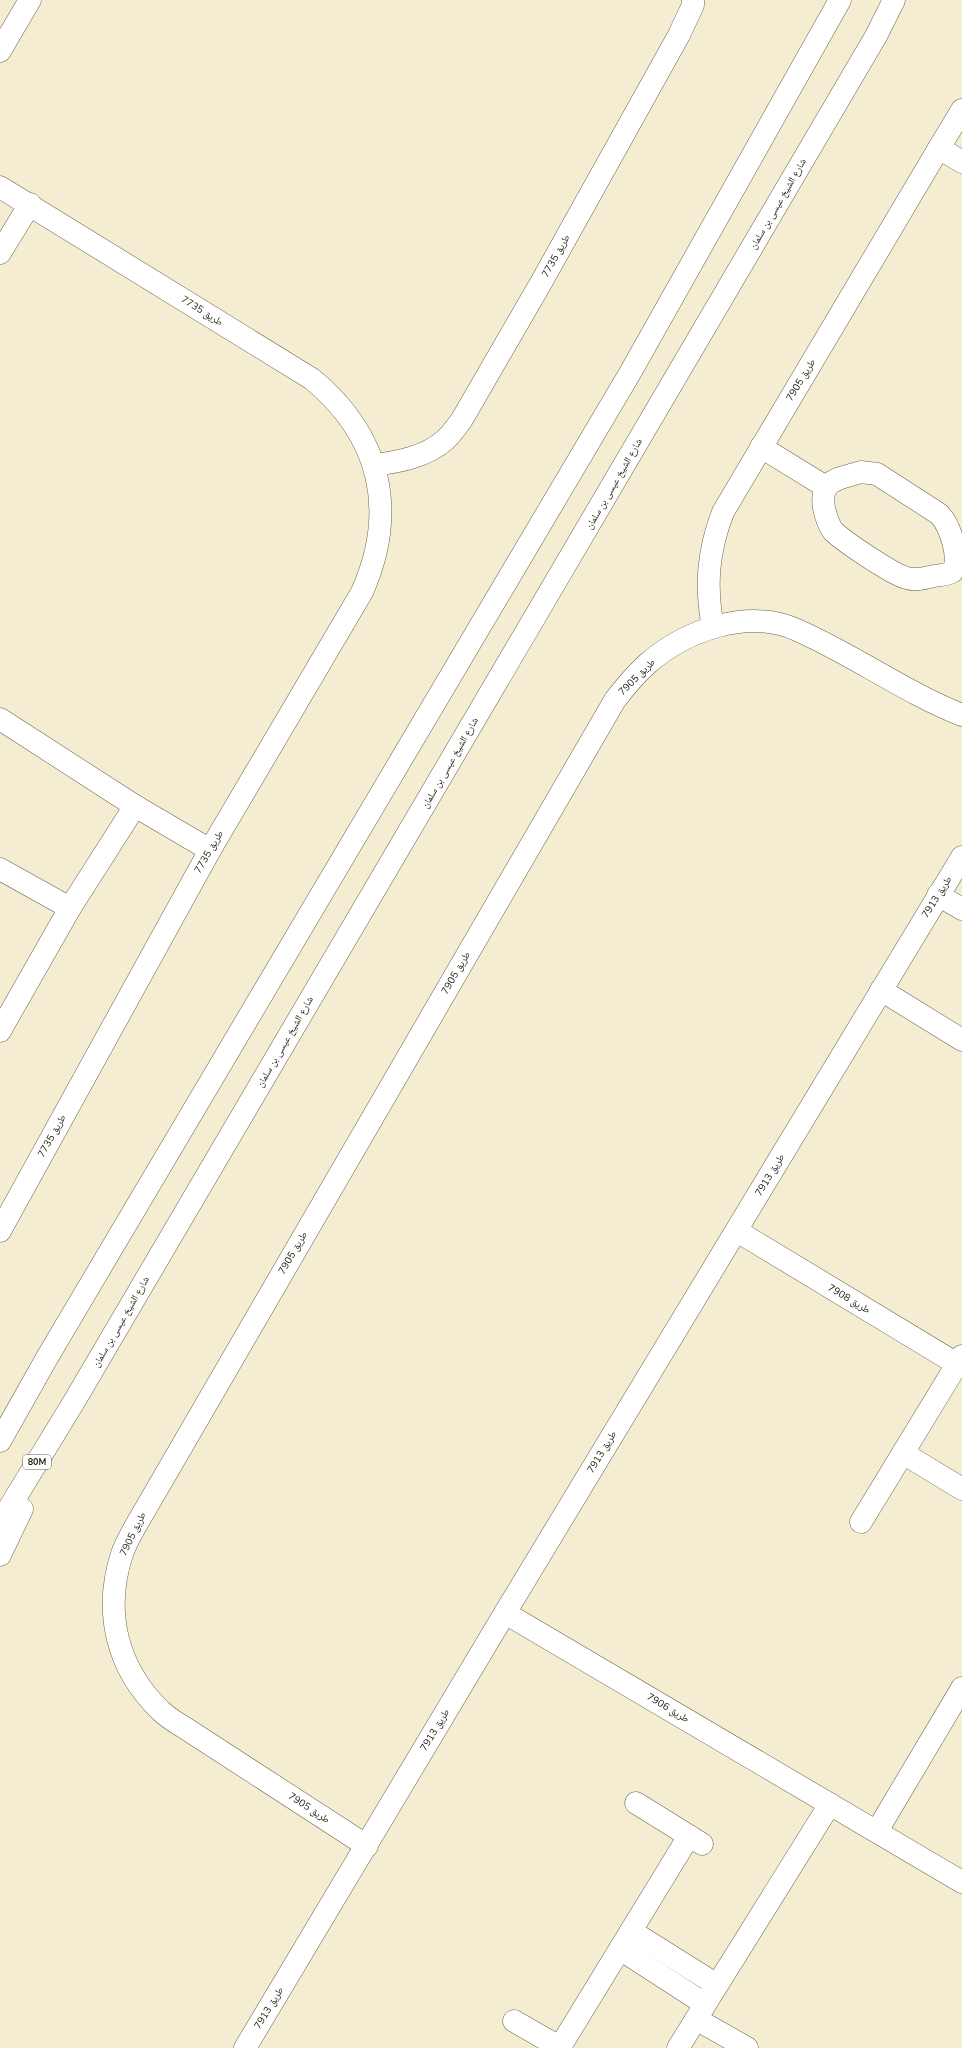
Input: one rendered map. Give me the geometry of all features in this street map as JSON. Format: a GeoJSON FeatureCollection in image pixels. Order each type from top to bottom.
{"type":"FeatureCollection","features":[{"type":"Feature","properties":{"kind":"main road"},"geometry":{"type":"LineString","coordinates":[[0,51],[30,0]]}},
{"type":"Feature","properties":{"kind":"main road","name":"طريق 7735"},"geometry":{"type":"LineString","coordinates":[[374,465],[399,462],[422,454],[444,441],[461,421],[542,281],[676,42],[693,5],[693,0]]}},
{"type":"Feature","properties":{"kind":"main road"},"geometry":{"type":"LineString","coordinates":[[0,1441],[48,1356],[626,380],[840,0]]}},
{"type":"Feature","properties":{"kind":"main road","name":"شارع الشيخ عيسى بن سلمان"},"geometry":{"type":"LineString","coordinates":[[0,1523],[75,1400],[669,391],[876,36],[894,0]]}},
{"type":"Feature","properties":{"kind":"main road","name":"طريق 7905"},"geometry":{"type":"LineString","coordinates":[[713,627],[709,604],[708,580],[710,557],[715,534],[723,512],[962,110]]}},
{"type":"Feature","properties":{"kind":"main road"},"geometry":{"type":"LineString","coordinates":[[940,148],[962,162]]}},
{"type":"Feature","properties":{"kind":"main road","name":"طريق 7735"},"geometry":{"type":"LineString","coordinates":[[0,187],[30,204],[312,379],[341,406],[353,421],[363,438],[374,465],[380,494],[381,514],[380,534],[370,573],[362,592],[210,850],[0,1231]]}},
{"type":"Feature","properties":{"kind":"main road"},"geometry":{"type":"LineString","coordinates":[[0,253],[30,204]]}},
{"type":"Feature","properties":{"kind":"main road"},"geometry":{"type":"LineString","coordinates":[[761,447],[826,487]]}},
{"type":"Feature","properties":{"kind":"main road"},"geometry":{"type":"LineString","coordinates":[[861,472],[877,474],[935,511],[947,522],[960,553],[958,566],[948,574],[918,579],[908,579],[898,575],[833,531],[828,522],[823,499],[826,487],[834,480],[861,472]]}},
{"type":"Feature","properties":{"kind":"main road","name":"طريق 7905"},"geometry":{"type":"LineString","coordinates":[[367,1846],[185,1728],[162,1712],[142,1691],[126,1666],[116,1639],[113,1603],[114,1581],[122,1553],[135,1527],[615,700],[635,676],[668,648],[690,636],[713,627],[735,622],[763,621],[797,629],[937,705],[962,715]]}},
{"type":"Feature","properties":{"kind":"main road"},"geometry":{"type":"LineString","coordinates":[[0,719],[135,806],[210,850]]}},
{"type":"Feature","properties":{"kind":"main road"},"geometry":{"type":"LineString","coordinates":[[0,1031],[70,908],[135,806]]}},
{"type":"Feature","properties":{"kind":"main road","name":"طريق 7913"},"geometry":{"type":"LineString","coordinates":[[245,2048],[367,1846],[505,1612],[962,857]]}},
{"type":"Feature","properties":{"kind":"main road"},"geometry":{"type":"LineString","coordinates":[[0,869],[70,908]]}},
{"type":"Feature","properties":{"kind":"main road"},"geometry":{"type":"LineString","coordinates":[[938,895],[962,909]]}},
{"type":"Feature","properties":{"kind":"main road"},"geometry":{"type":"LineString","coordinates":[[881,990],[962,1040]]}},
{"type":"Feature","properties":{"kind":"main road","name":"طريق 7908"},"geometry":{"type":"LineString","coordinates":[[737,1231],[960,1362]]}},
{"type":"Feature","properties":{"kind":"main road"},"geometry":{"type":"LineString","coordinates":[[0,1420],[48,1356]]}},
{"type":"Feature","properties":{"kind":"main road"},"geometry":{"type":"LineString","coordinates":[[861,1522],[960,1362]]}},
{"type":"Feature","properties":{"kind":"main road"},"geometry":{"type":"LineString","coordinates":[[0,1555],[75,1400]]}},
{"type":"Feature","properties":{"kind":"main road"},"geometry":{"type":"LineString","coordinates":[[903,1453],[962,1489]]}},
{"type":"Feature","properties":{"kind":"main road","name":"طريق 7906"},"geometry":{"type":"LineString","coordinates":[[505,1612],[962,1882]]}},
{"type":"Feature","properties":{"kind":"main road"},"geometry":{"type":"LineString","coordinates":[[877,1831],[962,1688]]}},
{"type":"Feature","properties":{"kind":"main road"},"geometry":{"type":"LineString","coordinates":[[514,2021],[560,2048],[625,1940],[696,1840],[636,1803]]}},
{"type":"Feature","properties":{"kind":"main road"},"geometry":{"type":"LineString","coordinates":[[678,2048],[830,1804]]}},
{"type":"Feature","properties":{"kind":"main road"},"geometry":{"type":"LineString","coordinates":[[625,1940],[717,1985]]}},
{"type":"Feature","properties":{"kind":"main road"},"geometry":{"type":"LineString","coordinates":[[625,1940],[701,2011],[747,2048]]}}]}
